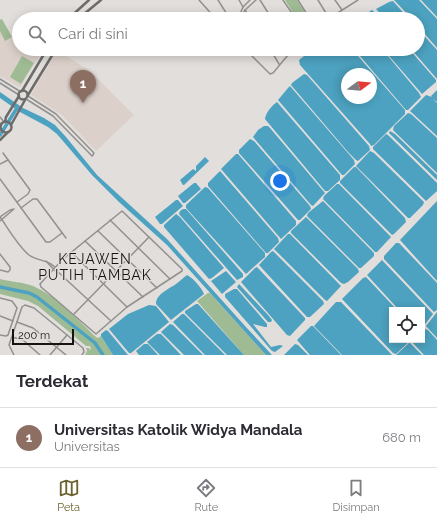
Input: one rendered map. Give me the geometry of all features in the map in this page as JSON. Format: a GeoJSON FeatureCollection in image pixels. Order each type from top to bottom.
{"type":"FeatureCollection","features":[{"type":"Feature","properties":{"kind":"street"},"geometry":{"type":"LineString","coordinates":[[76,12],[89,0]]}},
{"type":"Feature","properties":{"kind":"street"},"geometry":{"type":"LineString","coordinates":[[87,12],[102,0]]}},
{"type":"Feature","properties":{"kind":"street"},"geometry":{"type":"LineString","coordinates":[[199,0],[210,12]]}},
{"type":"Feature","properties":{"kind":"street"},"geometry":{"type":"LineString","coordinates":[[218,0],[226,12]]}},
{"type":"Feature","properties":{"kind":"street"},"geometry":{"type":"LineString","coordinates":[[239,0],[243,7]]}},
{"type":"Feature","properties":{"kind":"street"},"geometry":{"type":"LineString","coordinates":[[241,12],[243,7],[250,0]]}},
{"type":"Feature","properties":{"kind":"street"},"geometry":{"type":"LineString","coordinates":[[245,10],[256,0]]}},
{"type":"Feature","properties":{"kind":"street"},"geometry":{"type":"LineString","coordinates":[[260,0],[268,12]]}},
{"type":"Feature","properties":{"kind":"street"},"geometry":{"type":"LineString","coordinates":[[283,0],[291,12]]}},
{"type":"Feature","properties":{"kind":"street"},"geometry":{"type":"LineString","coordinates":[[298,0],[306,12]]}},
{"type":"Feature","properties":{"kind":"street"},"geometry":{"type":"LineString","coordinates":[[318,0],[325,12]]}},
{"type":"Feature","properties":{"kind":"street"},"geometry":{"type":"LineString","coordinates":[[335,0],[342,10]]}},
{"type":"Feature","properties":{"kind":"street"},"geometry":{"type":"LineString","coordinates":[[339,12],[353,1],[358,0]]}},
{"type":"Feature","properties":{"kind":"street"},"geometry":{"type":"LineString","coordinates":[[8,132],[0,130],[2,123],[43,56]]}},
{"type":"Feature","properties":{"kind":"street"},"geometry":{"type":"LineString","coordinates":[[0,140],[11,129],[16,115],[52,56]]}},
{"type":"Feature","properties":{"kind":"street"},"geometry":{"type":"LineString","coordinates":[[252,56],[269,74],[272,74],[287,56]]}},
{"type":"Feature","properties":{"kind":"street"},"geometry":{"type":"LineString","coordinates":[[274,56],[280,65]]}},
{"type":"Feature","properties":{"kind":"street"},"geometry":{"type":"LineString","coordinates":[[0,79],[21,91],[26,92],[27,98],[53,116],[93,156],[94,153],[56,114],[27,98],[21,100],[19,96],[0,83]]}},
{"type":"Feature","properties":{"kind":"street"},"geometry":{"type":"LineString","coordinates":[[0,117],[2,123]]}},
{"type":"Feature","properties":{"kind":"street"},"geometry":{"type":"LineString","coordinates":[[2,123],[9,122],[11,126]]}},
{"type":"Feature","properties":{"kind":"street"},"geometry":{"type":"LineString","coordinates":[[64,128],[67,125]]}},
{"type":"Feature","properties":{"kind":"street"},"geometry":{"type":"LineString","coordinates":[[3,153],[30,190],[28,194],[17,202]]}},
{"type":"Feature","properties":{"kind":"street"},"geometry":{"type":"LineString","coordinates":[[0,164],[8,160]]}},
{"type":"Feature","properties":{"kind":"street"},"geometry":{"type":"LineString","coordinates":[[0,179],[46,242],[50,242],[62,233]]}},
{"type":"Feature","properties":{"kind":"street"},"geometry":{"type":"LineString","coordinates":[[21,208],[32,199],[37,199],[66,238]]}},
{"type":"Feature","properties":{"kind":"street"},"geometry":{"type":"LineString","coordinates":[[19,205],[0,218],[27,254],[34,258],[49,262],[111,320]]}},
{"type":"Feature","properties":{"kind":"street"},"geometry":{"type":"LineString","coordinates":[[121,212],[124,212],[182,269],[182,272],[127,307],[98,333],[96,333],[41,287],[40,284],[71,252],[110,220],[121,212]]}},
{"type":"Feature","properties":{"kind":"street"},"geometry":{"type":"LineString","coordinates":[[110,220],[171,279]]}},
{"type":"Feature","properties":{"kind":"street"},"geometry":{"type":"LineString","coordinates":[[98,230],[157,288]]}},
{"type":"Feature","properties":{"kind":"street"},"geometry":{"type":"LineString","coordinates":[[74,314],[149,236]]}},
{"type":"Feature","properties":{"kind":"street"},"geometry":{"type":"LineString","coordinates":[[85,241],[143,297]]}},
{"type":"Feature","properties":{"kind":"street"},"geometry":{"type":"LineString","coordinates":[[71,252],[127,307]]}},
{"type":"Feature","properties":{"kind":"street"},"geometry":{"type":"LineString","coordinates":[[0,254],[10,267],[8,272],[0,270]]}},
{"type":"Feature","properties":{"kind":"street"},"geometry":{"type":"LineString","coordinates":[[0,298],[12,301],[16,305],[16,311],[8,336],[0,335]]}},
{"type":"Feature","properties":{"kind":"street"},"geometry":{"type":"LineString","coordinates":[[14,355],[9,346],[22,307],[25,306],[34,308],[83,348],[84,352],[82,355]]}},
{"type":"Feature","properties":{"kind":"street"},"geometry":{"type":"LineString","coordinates":[[0,316],[13,321]]}},
{"type":"Feature","properties":{"kind":"street"},"geometry":{"type":"LineString","coordinates":[[17,322],[31,326],[66,355]]}},
{"type":"Feature","properties":{"kind":"street"},"geometry":{"type":"LineString","coordinates":[[50,355],[67,335]]}},
{"type":"Feature","properties":{"kind":"street"},"geometry":{"type":"LineString","coordinates":[[12,337],[23,340],[40,355]]}},
{"type":"Feature","properties":{"kind":"street"},"geometry":{"type":"LineString","coordinates":[[33,350],[34,354]]}},
{"type":"Feature","properties":{"kind":"shaded area"},"geometry":{"type":"Polygon","coordinates":[[[0,18],[12,37],[12,56],[39,56],[21,86],[19,87],[0,76],[0,18]]]}},
{"type":"Feature","properties":{"kind":"shaded area"},"geometry":{"type":"Polygon","coordinates":[[[54,56],[66,56],[90,71],[134,115],[96,151],[62,115],[31,95],[54,56]]]}},
{"type":"Feature","properties":{"kind":"green space"},"geometry":{"type":"Polygon","coordinates":[[[285,0],[297,0],[305,12],[293,12],[285,0]]]}},
{"type":"Feature","properties":{"kind":"green space"},"geometry":{"type":"Polygon","coordinates":[[[2,19],[12,37],[5,41],[0,31],[0,20],[2,19]]]}},
{"type":"Feature","properties":{"kind":"green space"},"geometry":{"type":"Polygon","coordinates":[[[22,56],[34,63],[21,84],[10,77],[22,56]]]}},
{"type":"Feature","properties":{"kind":"green space"},"geometry":{"type":"Polygon","coordinates":[[[0,279],[33,286],[50,296],[96,337],[98,338],[101,336],[113,355],[85,355],[87,351],[86,348],[89,348],[90,350],[90,346],[86,346],[38,306],[28,301],[0,294],[0,279]]]}},
{"type":"Feature","properties":{"kind":"green space"},"geometry":{"type":"Polygon","coordinates":[[[210,293],[266,355],[244,355],[197,301],[210,293]]]}},
{"type":"Feature","properties":{"kind":"water"},"geometry":{"type":"Polygon","coordinates":[[[394,0],[419,0],[437,19],[437,48],[425,34],[425,12],[405,12],[394,0]]]}},
{"type":"Feature","properties":{"kind":"water"},"geometry":{"type":"Polygon","coordinates":[[[421,0],[437,0],[437,17],[421,0]]]}},
{"type":"Feature","properties":{"kind":"water"},"geometry":{"type":"Polygon","coordinates":[[[393,1],[403,12],[379,12],[376,9],[393,1]]]}},
{"type":"Feature","properties":{"kind":"water"},"geometry":{"type":"Polygon","coordinates":[[[425,37],[437,50],[437,79],[417,56],[425,56],[425,37]]]}},
{"type":"Feature","properties":{"kind":"water"},"geometry":{"type":"Polygon","coordinates":[[[304,56],[358,56],[369,68],[341,68],[341,104],[377,104],[377,78],[405,110],[405,114],[374,145],[371,146],[300,65],[299,60],[304,56]]]}},
{"type":"Feature","properties":{"kind":"water"},"geometry":{"type":"Polygon","coordinates":[[[360,56],[388,56],[421,97],[408,110],[406,110],[377,76],[377,68],[370,68],[360,56]]]}},
{"type":"Feature","properties":{"kind":"water"},"geometry":{"type":"Polygon","coordinates":[[[389,56],[415,56],[436,80],[436,82],[422,94],[389,56]]]}},
{"type":"Feature","properties":{"kind":"water"},"geometry":{"type":"Polygon","coordinates":[[[304,74],[307,75],[369,146],[370,150],[358,161],[348,152],[291,85],[304,74]]]}},
{"type":"Feature","properties":{"kind":"water"},"geometry":{"type":"Polygon","coordinates":[[[290,86],[354,160],[355,164],[344,175],[342,175],[278,100],[290,86]]]}},
{"type":"Feature","properties":{"kind":"water"},"geometry":{"type":"Polygon","coordinates":[[[437,90],[437,102],[433,99],[437,103],[437,136],[410,111],[426,95],[432,97],[431,96],[437,90]]]}},
{"type":"Feature","properties":{"kind":"water"},"geometry":{"type":"Polygon","coordinates":[[[0,92],[23,108],[55,125],[97,175],[167,239],[272,355],[266,355],[167,245],[119,202],[92,175],[57,134],[0,98],[0,92]]]}},
{"type":"Feature","properties":{"kind":"water"},"geometry":{"type":"Polygon","coordinates":[[[277,102],[340,175],[340,180],[328,191],[325,191],[265,119],[269,110],[277,102]]]}},
{"type":"Feature","properties":{"kind":"water"},"geometry":{"type":"Polygon","coordinates":[[[408,113],[411,114],[437,138],[437,173],[393,130],[394,126],[408,113]]]}},
{"type":"Feature","properties":{"kind":"water"},"geometry":{"type":"Polygon","coordinates":[[[264,126],[268,126],[270,128],[325,193],[313,206],[253,137],[258,130],[264,126]]]}},
{"type":"Feature","properties":{"kind":"water"},"geometry":{"type":"Polygon","coordinates":[[[390,131],[395,134],[437,175],[437,180],[389,133],[390,131]]]}},
{"type":"Feature","properties":{"kind":"water"},"geometry":{"type":"Polygon","coordinates":[[[386,134],[437,183],[437,191],[426,201],[373,149],[373,147],[386,134]]]}},
{"type":"Feature","properties":{"kind":"water"},"geometry":{"type":"Polygon","coordinates":[[[250,139],[254,141],[310,206],[311,209],[300,220],[298,220],[239,153],[239,150],[250,139]]]}},
{"type":"Feature","properties":{"kind":"water"},"geometry":{"type":"Polygon","coordinates":[[[370,151],[374,153],[424,202],[423,205],[410,218],[408,218],[356,166],[370,151]]]}},
{"type":"Feature","properties":{"kind":"water"},"geometry":{"type":"Polygon","coordinates":[[[236,154],[238,154],[296,221],[296,225],[281,239],[221,169],[236,154]]]}},
{"type":"Feature","properties":{"kind":"water"},"geometry":{"type":"Polygon","coordinates":[[[205,157],[209,161],[183,185],[180,180],[193,169],[196,171],[196,166],[205,157]]]}},
{"type":"Feature","properties":{"kind":"water"},"geometry":{"type":"Polygon","coordinates":[[[354,167],[356,167],[405,218],[406,222],[394,234],[392,235],[340,183],[340,181],[354,167]]]}},
{"type":"Feature","properties":{"kind":"water"},"geometry":{"type":"Polygon","coordinates":[[[220,171],[278,238],[279,242],[268,253],[266,253],[208,186],[208,183],[220,171]]]}},
{"type":"Feature","properties":{"kind":"water"},"geometry":{"type":"Polygon","coordinates":[[[196,183],[201,189],[185,203],[183,203],[178,196],[196,183]]]}},
{"type":"Feature","properties":{"kind":"water"},"geometry":{"type":"Polygon","coordinates":[[[337,184],[339,184],[391,237],[377,252],[375,252],[323,199],[324,196],[337,184]]]}},
{"type":"Feature","properties":{"kind":"water"},"geometry":{"type":"Polygon","coordinates":[[[205,187],[208,188],[265,253],[265,257],[246,274],[186,208],[186,205],[205,187]]]}},
{"type":"Feature","properties":{"kind":"water"},"geometry":{"type":"Polygon","coordinates":[[[178,200],[183,206],[162,224],[160,224],[155,217],[178,200]]]}},
{"type":"Feature","properties":{"kind":"water"},"geometry":{"type":"Polygon","coordinates":[[[323,201],[374,253],[374,256],[361,268],[359,268],[307,216],[308,213],[323,201]]]}},
{"type":"Feature","properties":{"kind":"water"},"geometry":{"type":"Polygon","coordinates":[[[437,201],[437,281],[400,240],[437,201]]]}},
{"type":"Feature","properties":{"kind":"water"},"geometry":{"type":"Polygon","coordinates":[[[183,209],[186,209],[243,274],[243,277],[237,280],[179,214],[183,209]]]}},
{"type":"Feature","properties":{"kind":"water"},"geometry":{"type":"Polygon","coordinates":[[[176,214],[224,268],[212,278],[209,279],[164,227],[164,225],[176,214]]]}},
{"type":"Feature","properties":{"kind":"water"},"geometry":{"type":"Polygon","coordinates":[[[306,217],[358,269],[359,272],[348,282],[344,284],[341,283],[291,233],[291,231],[306,217]]]}},
{"type":"Feature","properties":{"kind":"water"},"geometry":{"type":"Polygon","coordinates":[[[288,234],[290,234],[341,286],[327,301],[274,249],[288,234]]]}},
{"type":"Feature","properties":{"kind":"water"},"geometry":{"type":"Polygon","coordinates":[[[396,243],[399,243],[437,283],[437,310],[434,312],[384,259],[384,256],[396,243]]]}},
{"type":"Feature","properties":{"kind":"water"},"geometry":{"type":"Polygon","coordinates":[[[273,251],[323,301],[324,304],[310,317],[307,317],[259,265],[273,251]]]}},
{"type":"Feature","properties":{"kind":"water"},"geometry":{"type":"Polygon","coordinates":[[[382,260],[433,314],[425,324],[425,307],[396,307],[367,275],[382,260]]]}},
{"type":"Feature","properties":{"kind":"water"},"geometry":{"type":"Polygon","coordinates":[[[257,267],[305,318],[305,320],[290,336],[287,335],[241,282],[257,267]]]}},
{"type":"Feature","properties":{"kind":"water"},"geometry":{"type":"Polygon","coordinates":[[[226,271],[236,282],[222,294],[211,281],[226,271]]]}},
{"type":"Feature","properties":{"kind":"water"},"geometry":{"type":"Polygon","coordinates":[[[187,275],[197,283],[204,294],[171,320],[156,304],[158,297],[187,275]]]}},
{"type":"Feature","properties":{"kind":"water"},"geometry":{"type":"Polygon","coordinates":[[[366,277],[394,307],[389,307],[389,343],[408,343],[396,354],[393,353],[342,299],[363,278],[366,277]]]}},
{"type":"Feature","properties":{"kind":"water"},"geometry":{"type":"Polygon","coordinates":[[[239,284],[269,316],[272,320],[271,322],[268,322],[237,287],[239,284]]]}},
{"type":"Feature","properties":{"kind":"water"},"geometry":{"type":"Polygon","coordinates":[[[237,289],[267,324],[267,327],[265,327],[253,324],[271,347],[280,345],[283,346],[275,352],[272,351],[225,297],[225,294],[237,289]]]}},
{"type":"Feature","properties":{"kind":"water"},"geometry":{"type":"Polygon","coordinates":[[[336,302],[341,302],[392,355],[342,355],[314,326],[336,302]]]}},
{"type":"Feature","properties":{"kind":"water"},"geometry":{"type":"Polygon","coordinates":[[[198,304],[244,355],[227,355],[185,313],[185,311],[198,304]]]}},
{"type":"Feature","properties":{"kind":"water"},"geometry":{"type":"Polygon","coordinates":[[[149,305],[156,306],[169,322],[131,353],[129,353],[109,329],[128,314],[149,305]]]}},
{"type":"Feature","properties":{"kind":"water"},"geometry":{"type":"Polygon","coordinates":[[[437,312],[437,338],[426,326],[437,312]]]}},
{"type":"Feature","properties":{"kind":"water"},"geometry":{"type":"Polygon","coordinates":[[[184,314],[225,355],[205,355],[173,322],[184,314]]]}},
{"type":"Feature","properties":{"kind":"water"},"geometry":{"type":"Polygon","coordinates":[[[170,324],[173,325],[203,355],[184,355],[161,332],[170,324]]]}},
{"type":"Feature","properties":{"kind":"water"},"geometry":{"type":"Polygon","coordinates":[[[311,326],[313,326],[341,355],[310,355],[297,340],[311,326]]]}},
{"type":"Feature","properties":{"kind":"water"},"geometry":{"type":"Polygon","coordinates":[[[425,329],[428,330],[437,340],[437,355],[424,355],[413,343],[425,343],[425,329]]]}},
{"type":"Feature","properties":{"kind":"water"},"geometry":{"type":"Polygon","coordinates":[[[106,330],[128,355],[113,355],[101,336],[101,334],[106,330]]]}},
{"type":"Feature","properties":{"kind":"water"},"geometry":{"type":"Polygon","coordinates":[[[157,334],[161,334],[181,355],[160,355],[147,342],[157,334]]]}},
{"type":"Feature","properties":{"kind":"water"},"geometry":{"type":"Polygon","coordinates":[[[409,343],[422,355],[396,355],[409,343]]]}},
{"type":"Feature","properties":{"kind":"water"},"geometry":{"type":"Polygon","coordinates":[[[144,344],[148,344],[158,355],[139,355],[136,351],[144,344]]]}},
{"type":"Feature","properties":{"kind":"water"},"geometry":{"type":"Polygon","coordinates":[[[295,344],[298,345],[308,355],[284,355],[295,344]]]}},
{"type":"Feature","properties":{"kind":"waterway"},"geometry":{"type":"LineString","coordinates":[[0,135],[17,108]]}},
{"type":"Feature","properties":{"kind":"waterway"},"geometry":{"type":"LineString","coordinates":[[0,287],[29,293],[37,297],[95,343],[103,355]]}},
{"type":"Feature","properties":{"kind":"place","name":"Universitas Katolik Widya Mandala"},"geometry":{"type":"Point","coordinates":[83,103]}},
{"type":"Feature","properties":{"kind":"district","name":"KEJAWEN PUTIH TAMBAK"},"geometry":{"type":"Point","coordinates":[95,268]}}]}
